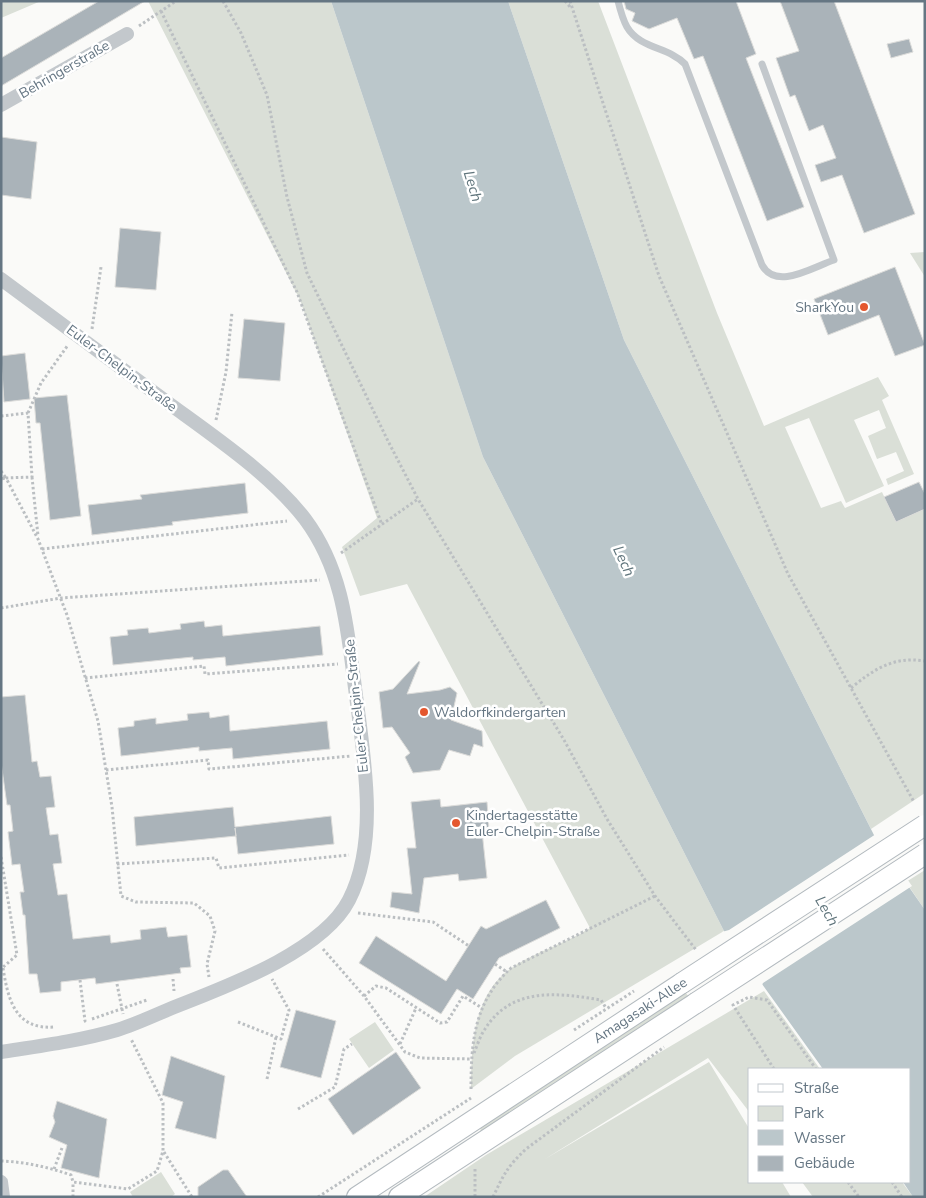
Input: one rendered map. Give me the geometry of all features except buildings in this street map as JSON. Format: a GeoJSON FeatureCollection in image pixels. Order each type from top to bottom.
{"type":"FeatureCollection","features":[{"type":"Feature","properties":{"kind":"main road","name":"Amagasaki-Allee"},"geometry":{"type":"LineString","coordinates":[[357,1197],[925,825]]}},
{"type":"Feature","properties":{"kind":"main road","name":"Amagasaki-Allee"},"geometry":{"type":"LineString","coordinates":[[399,1197],[925,854]]}},
{"type":"Feature","properties":{"kind":"street","name":"Behringerstraße"},"geometry":{"type":"LineString","coordinates":[[1,105],[127,34]]}},
{"type":"Feature","properties":{"kind":"street","name":"Euler-Chelpin-Straße"},"geometry":{"type":"LineString","coordinates":[[1,279],[213,436],[278,490],[305,519],[329,559],[345,610],[363,755],[366,829],[364,854],[350,898],[343,911],[314,938],[266,968],[210,993],[125,1026],[55,1044],[1,1052]]}},
{"type":"Feature","properties":{"kind":"street"},"geometry":{"type":"LineString","coordinates":[[1,1182],[3,1197]]}},
{"type":"Feature","properties":{"kind":"lane"},"geometry":{"type":"LineString","coordinates":[[618,1],[626,26],[638,40],[677,56],[686,64],[762,265],[766,273],[774,278],[785,278],[834,260],[762,64]]}},
{"type":"Feature","properties":{"kind":"path"},"geometry":{"type":"LineString","coordinates":[[127,34],[176,1]]}},
{"type":"Feature","properties":{"kind":"path"},"geometry":{"type":"LineString","coordinates":[[223,1],[241,33],[266,95],[287,197],[307,273],[418,499],[564,740],[607,819],[655,896],[696,950]]}},
{"type":"Feature","properties":{"kind":"path"},"geometry":{"type":"LineString","coordinates":[[565,1],[572,9]]}},
{"type":"Feature","properties":{"kind":"path"},"geometry":{"type":"LineString","coordinates":[[570,1],[659,276],[788,574],[914,802]]}},
{"type":"Feature","properties":{"kind":"path"},"geometry":{"type":"LineString","coordinates":[[161,12],[297,292],[382,525]]}},
{"type":"Feature","properties":{"kind":"path"},"geometry":{"type":"LineString","coordinates":[[90,345],[101,267]]}},
{"type":"Feature","properties":{"kind":"path"},"geometry":{"type":"LineString","coordinates":[[213,436],[226,372],[232,312]]}},
{"type":"Feature","properties":{"kind":"path"},"geometry":{"type":"LineString","coordinates":[[38,539],[28,413],[41,383],[75,334]]}},
{"type":"Feature","properties":{"kind":"path"},"geometry":{"type":"LineString","coordinates":[[1,416],[28,413]]}},
{"type":"Feature","properties":{"kind":"path"},"geometry":{"type":"LineString","coordinates":[[1,471],[42,549],[61,598],[98,721],[106,770],[121,896],[136,902],[194,903],[210,916],[215,931],[207,964],[210,993]]}},
{"type":"Feature","properties":{"kind":"path"},"geometry":{"type":"LineString","coordinates":[[4,479],[32,477]]}},
{"type":"Feature","properties":{"kind":"path"},"geometry":{"type":"LineString","coordinates":[[329,559],[347,550],[418,499]]}},
{"type":"Feature","properties":{"kind":"path"},"geometry":{"type":"LineString","coordinates":[[42,549],[305,519]]}},
{"type":"Feature","properties":{"kind":"path"},"geometry":{"type":"LineString","coordinates":[[1,608],[61,598],[336,579]]}},
{"type":"Feature","properties":{"kind":"path"},"geometry":{"type":"LineString","coordinates":[[851,688],[872,671],[884,665],[911,659],[925,661]]}},
{"type":"Feature","properties":{"kind":"path"},"geometry":{"type":"LineString","coordinates":[[85,678],[204,666],[205,674],[352,663]]}},
{"type":"Feature","properties":{"kind":"path"},"geometry":{"type":"LineString","coordinates":[[106,770],[208,760],[209,769],[363,755]]}},
{"type":"Feature","properties":{"kind":"path"},"geometry":{"type":"LineString","coordinates":[[117,864],[216,858],[219,868],[364,854]]}},
{"type":"Feature","properties":{"kind":"path"},"geometry":{"type":"LineString","coordinates":[[1,858],[17,955],[2,968],[7,996],[16,1013],[30,1023],[47,1028],[61,1026]]}},
{"type":"Feature","properties":{"kind":"path"},"geometry":{"type":"LineString","coordinates":[[471,1089],[472,1059],[477,1022],[496,982],[507,972],[655,896]]}},
{"type":"Feature","properties":{"kind":"path"},"geometry":{"type":"LineString","coordinates":[[343,911],[432,922],[469,946]]}},
{"type":"Feature","properties":{"kind":"path"},"geometry":{"type":"LineString","coordinates":[[314,938],[364,996],[405,1052],[420,1058],[472,1059]]}},
{"type":"Feature","properties":{"kind":"path"},"geometry":{"type":"LineString","coordinates":[[495,964],[507,972]]}},
{"type":"Feature","properties":{"kind":"path"},"geometry":{"type":"LineString","coordinates":[[238,1022],[281,1039],[289,1010],[266,968]]}},
{"type":"Feature","properties":{"kind":"path"},"geometry":{"type":"LineString","coordinates":[[200,981],[209,978]]}},
{"type":"Feature","properties":{"kind":"path"},"geometry":{"type":"LineString","coordinates":[[80,980],[85,1021]]}},
{"type":"Feature","properties":{"kind":"path"},"geometry":{"type":"LineString","coordinates":[[73,1182],[128,1189],[157,1171],[163,1151],[163,1103],[125,1026],[117,984]]}},
{"type":"Feature","properties":{"kind":"path"},"geometry":{"type":"LineString","coordinates":[[364,996],[376,986],[386,988],[440,1023],[447,1022],[463,996],[482,1008]]}},
{"type":"Feature","properties":{"kind":"path"},"geometry":{"type":"LineString","coordinates":[[165,994],[183,987]]}},
{"type":"Feature","properties":{"kind":"path","name":"Amagasaki-Allee"},"geometry":{"type":"LineString","coordinates":[[472,1059],[485,1029],[495,1016],[518,1001],[537,995],[560,993],[601,1000],[606,1008],[566,1036]]}},
{"type":"Feature","properties":{"kind":"path"},"geometry":{"type":"LineString","coordinates":[[773,1068],[733,1005],[749,997],[767,1000],[815,1068]]}},
{"type":"Feature","properties":{"kind":"path"},"geometry":{"type":"LineString","coordinates":[[77,1024],[148,1000]]}},
{"type":"Feature","properties":{"kind":"path"},"geometry":{"type":"LineString","coordinates":[[400,1044],[416,1008]]}},
{"type":"Feature","properties":{"kind":"path"},"geometry":{"type":"LineString","coordinates":[[267,1079],[276,1037]]}},
{"type":"Feature","properties":{"kind":"path"},"geometry":{"type":"LineString","coordinates":[[298,1110],[335,1087],[344,1049],[352,1044]]}},
{"type":"Feature","properties":{"kind":"path"},"geometry":{"type":"LineString","coordinates":[[493,1197],[506,1170],[526,1149],[669,1044]]}},
{"type":"Feature","properties":{"kind":"path"},"geometry":{"type":"LineString","coordinates":[[318,1197],[479,1093]]}},
{"type":"Feature","properties":{"kind":"path"},"geometry":{"type":"LineString","coordinates":[[54,1169],[62,1148]]}},
{"type":"Feature","properties":{"kind":"path"},"geometry":{"type":"LineString","coordinates":[[163,1151],[192,1197]]}},
{"type":"Feature","properties":{"kind":"path"},"geometry":{"type":"LineString","coordinates":[[1,1161],[28,1162],[71,1175],[73,1197]]}},
{"type":"Feature","properties":{"kind":"path"},"geometry":{"type":"LineString","coordinates":[[475,1169],[475,1197]]}},
{"type":"Feature","properties":{"kind":"path"},"geometry":{"type":"LineString","coordinates":[[849,1183],[859,1197]]}},
{"type":"Feature","properties":{"kind":"path"},"geometry":{"type":"LineString","coordinates":[[893,1183],[902,1197]]}},
{"type":"Feature","properties":{"kind":"green space"},"geometry":{"type":"Polygon","coordinates":[[[1,1],[41,1],[1,18],[1,1]]]}},
{"type":"Feature","properties":{"kind":"green space"},"geometry":{"type":"Polygon","coordinates":[[[148,1],[331,1],[483,457],[724,931],[515,1056],[471,1089],[472,1057],[477,1023],[488,993],[498,980],[519,963],[590,928],[407,584],[360,596],[342,547],[377,518],[300,300],[148,1]]]}},
{"type":"Feature","properties":{"kind":"green space"},"geometry":{"type":"Polygon","coordinates":[[[508,1],[598,1],[717,313],[764,426],[878,377],[889,396],[882,400],[914,474],[888,485],[886,479],[904,471],[896,452],[877,459],[868,436],[886,428],[879,410],[854,420],[884,486],[846,503],[809,418],[785,427],[821,508],[841,501],[845,508],[882,492],[896,522],[925,509],[925,793],[871,829],[624,340],[508,1]]]}},
{"type":"Feature","properties":{"kind":"green space"},"geometry":{"type":"Polygon","coordinates":[[[925,252],[925,277],[910,253],[925,252]]]}},
{"type":"Feature","properties":{"kind":"green space"},"geometry":{"type":"Polygon","coordinates":[[[925,870],[925,910],[906,882],[925,870]]]}},
{"type":"Feature","properties":{"kind":"green space"},"geometry":{"type":"Polygon","coordinates":[[[764,991],[819,1068],[748,1068],[748,1110],[708,1058],[545,1159],[709,1062],[748,1127],[748,1183],[783,1183],[791,1197],[424,1197],[486,1155],[764,991]]]}},
{"type":"Feature","properties":{"kind":"green space"},"geometry":{"type":"Polygon","coordinates":[[[685,992],[689,997],[480,1134],[481,1126],[685,992]]]}},
{"type":"Feature","properties":{"kind":"green space"},"geometry":{"type":"Polygon","coordinates":[[[375,1022],[394,1050],[369,1068],[349,1039],[375,1022]]]}},
{"type":"Feature","properties":{"kind":"green space"},"geometry":{"type":"Polygon","coordinates":[[[161,1172],[175,1194],[171,1197],[133,1197],[130,1192],[161,1172]]]}},
{"type":"Feature","properties":{"kind":"green space"},"geometry":{"type":"Polygon","coordinates":[[[803,1183],[903,1183],[913,1197],[813,1197],[803,1183]]]}},
{"type":"Feature","properties":{"kind":"water","name":"Lech"},"geometry":{"type":"Polygon","coordinates":[[[331,1],[508,1],[624,340],[877,841],[925,910],[925,1197],[913,1197],[904,1183],[911,1183],[911,1068],[822,1068],[724,931],[483,457],[331,1]]]}},
{"type":"Feature","properties":{"kind":"pier"},"geometry":{"type":"Polygon","coordinates":[[[876,834],[912,886],[763,983],[761,987],[722,932],[729,930],[876,834]]]}},
{"type":"Feature","properties":{"kind":"place","name":"SharkYou"},"geometry":{"type":"Point","coordinates":[864,307]}},
{"type":"Feature","properties":{"kind":"place","name":"Waldorfkindergarten"},"geometry":{"type":"Point","coordinates":[424,712]}},
{"type":"Feature","properties":{"kind":"place","name":"Kindertagesstätte Euler-Chelpin-Straße"},"geometry":{"type":"Point","coordinates":[456,823]}}]}
